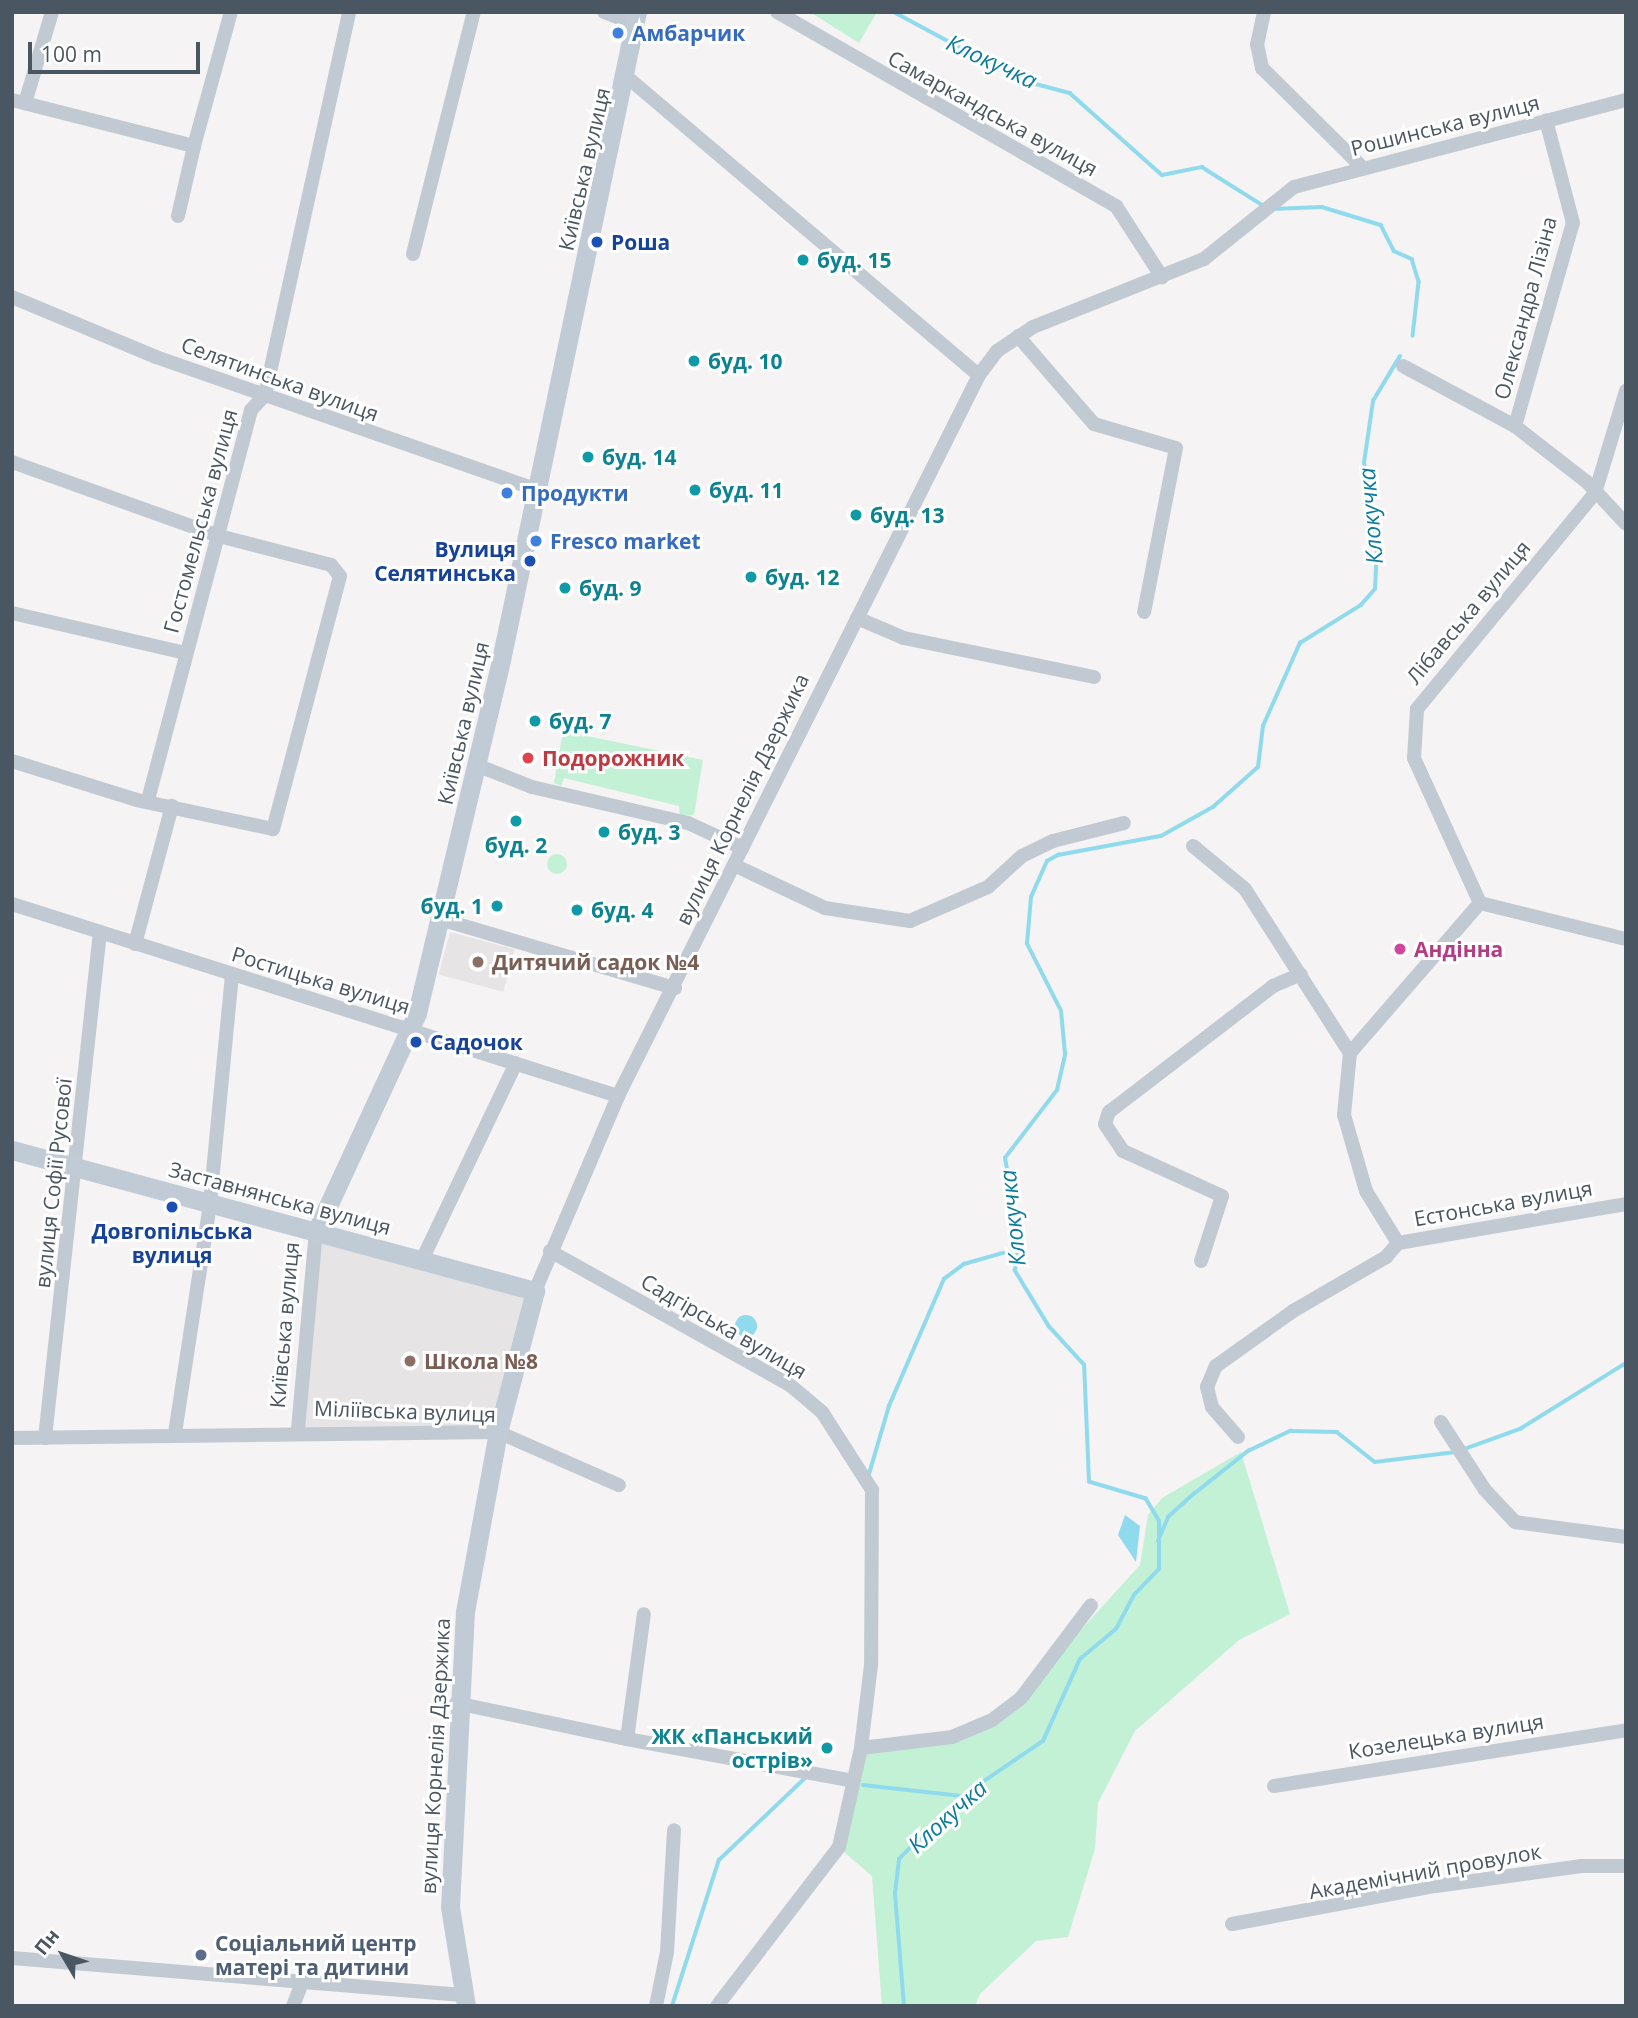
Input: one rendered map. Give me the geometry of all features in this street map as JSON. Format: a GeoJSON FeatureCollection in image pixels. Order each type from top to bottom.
{"type":"FeatureCollection","features":[{"type":"Feature","properties":{"kind":"street"},"geometry":{"type":"LineString","coordinates":[[52,12],[19,102],[194,145]]}},
{"type":"Feature","properties":{"kind":"street"},"geometry":{"type":"LineString","coordinates":[[178,216],[194,145],[231,12]]}},
{"type":"Feature","properties":{"kind":"street","name":"Гостомельська вулиця"},"geometry":{"type":"LineString","coordinates":[[148,800],[251,410],[265,395],[349,12]]}},
{"type":"Feature","properties":{"kind":"street"},"geometry":{"type":"LineString","coordinates":[[413,254],[474,12]]}},
{"type":"Feature","properties":{"kind":"street"},"geometry":{"type":"LineString","coordinates":[[604,12],[636,18]]}},
{"type":"Feature","properties":{"kind":"street","name":"Самаркандська вулиця"},"geometry":{"type":"LineString","coordinates":[[777,12],[1116,206],[1163,277]]}},
{"type":"Feature","properties":{"kind":"street"},"geometry":{"type":"LineString","coordinates":[[1264,12],[1257,44],[1262,68],[1362,167]]}},
{"type":"Feature","properties":{"kind":"street","name":"Київська вулиця"},"geometry":{"type":"LineString","coordinates":[[298,1429],[316,1232],[412,1030],[476,765],[537,490],[627,77],[636,18]]}},
{"type":"Feature","properties":{"kind":"street"},"geometry":{"type":"LineString","coordinates":[[627,77],[979,375]]}},
{"type":"Feature","properties":{"kind":"street","name":"Рошинська вулиця"},"geometry":{"type":"LineString","coordinates":[[1277,198],[1362,167],[1626,100]]}},
{"type":"Feature","properties":{"kind":"street","name":"Олександра Лізіна"},"geometry":{"type":"LineString","coordinates":[[1515,426],[1573,223],[1546,120]]}},
{"type":"Feature","properties":{"kind":"street","name":"вулиця Корнелія Дзержика"},"geometry":{"type":"LineString","coordinates":[[464,2000],[450,1907],[456,1703],[465,1611],[498,1432],[535,1291],[618,1096],[675,988],[979,375],[1018,336],[1204,259],[1277,198]]}},
{"type":"Feature","properties":{"kind":"street","name":"Селятинська вулиця"},"geometry":{"type":"LineString","coordinates":[[12,297],[265,395],[537,490]]}},
{"type":"Feature","properties":{"kind":"street"},"geometry":{"type":"LineString","coordinates":[[1018,336],[1094,424],[1176,448],[1144,612]]}},
{"type":"Feature","properties":{"kind":"street"},"geometry":{"type":"LineString","coordinates":[[1403,366],[1515,426],[1595,493],[1626,524]]}},
{"type":"Feature","properties":{"kind":"street"},"geometry":{"type":"LineString","coordinates":[[1595,493],[1626,391]]}},
{"type":"Feature","properties":{"kind":"street"},"geometry":{"type":"LineString","coordinates":[[12,462],[219,536],[331,565],[340,576],[273,829],[148,800],[12,761]]}},
{"type":"Feature","properties":{"kind":"street","name":"Лібавська вулиця"},"geometry":{"type":"LineString","coordinates":[[1480,903],[1413,758],[1416,709],[1595,493]]}},
{"type":"Feature","properties":{"kind":"street"},"geometry":{"type":"LineString","coordinates":[[12,613],[186,653]]}},
{"type":"Feature","properties":{"kind":"street"},"geometry":{"type":"LineString","coordinates":[[857,618],[904,638],[1094,677]]}},
{"type":"Feature","properties":{"kind":"street"},"geometry":{"type":"LineString","coordinates":[[476,765],[532,787],[688,823],[743,848]]}},
{"type":"Feature","properties":{"kind":"street"},"geometry":{"type":"LineString","coordinates":[[135,944],[173,806]]}},
{"type":"Feature","properties":{"kind":"street"},"geometry":{"type":"LineString","coordinates":[[734,865],[824,908],[910,921],[988,887],[1022,856],[1053,841],[1124,822]]}},
{"type":"Feature","properties":{"kind":"street"},"geometry":{"type":"LineString","coordinates":[[1193,846],[1245,889],[1350,1053]]}},
{"type":"Feature","properties":{"kind":"street"},"geometry":{"type":"LineString","coordinates":[[1398,1242],[1366,1191],[1344,1115],[1350,1053],[1480,903],[1626,939]]}},
{"type":"Feature","properties":{"kind":"street","name":"Ростицька вулиця"},"geometry":{"type":"LineString","coordinates":[[12,904],[618,1096]]}},
{"type":"Feature","properties":{"kind":"street"},"geometry":{"type":"LineString","coordinates":[[440,919],[675,988]]}},
{"type":"Feature","properties":{"kind":"street","name":"вулиця Софії Русової"},"geometry":{"type":"LineString","coordinates":[[45,1438],[77,1167],[100,932]]}},
{"type":"Feature","properties":{"kind":"street"},"geometry":{"type":"LineString","coordinates":[[175,1433],[211,1203],[232,974]]}},
{"type":"Feature","properties":{"kind":"street"},"geometry":{"type":"LineString","coordinates":[[1201,1261],[1222,1196],[1123,1151],[1105,1124],[1109,1112],[1273,986],[1301,974]]}},
{"type":"Feature","properties":{"kind":"street"},"geometry":{"type":"LineString","coordinates":[[422,1260],[516,1063]]}},
{"type":"Feature","properties":{"kind":"street","name":"Заставнянська вулиця"},"geometry":{"type":"LineString","coordinates":[[12,1150],[535,1291]]}},
{"type":"Feature","properties":{"kind":"street","name":"Естонська вулиця"},"geometry":{"type":"LineString","coordinates":[[1238,1437],[1212,1407],[1207,1387],[1216,1366],[1283,1317],[1386,1257],[1398,1242],[1626,1204]]}},
{"type":"Feature","properties":{"kind":"street","name":"Садгірська вулиця"},"geometry":{"type":"LineString","coordinates":[[550,1251],[790,1385],[822,1412],[872,1490],[871,1665],[861,1748],[839,1847],[718,2006]]}},
{"type":"Feature","properties":{"kind":"street"},"geometry":{"type":"LineString","coordinates":[[1441,1422],[1459,1450],[1516,1522],[1626,1537]]}},
{"type":"Feature","properties":{"kind":"street","name":"Міліївська вулиця"},"geometry":{"type":"LineString","coordinates":[[12,1438],[298,1429],[498,1432],[619,1485]]}},
{"type":"Feature","properties":{"kind":"street"},"geometry":{"type":"LineString","coordinates":[[861,1748],[952,1737],[992,1720],[1021,1698],[1091,1605]]}},
{"type":"Feature","properties":{"kind":"street"},"geometry":{"type":"LineString","coordinates":[[627,1740],[644,1614]]}},
{"type":"Feature","properties":{"kind":"street"},"geometry":{"type":"LineString","coordinates":[[456,1703],[627,1740],[853,1781]]}},
{"type":"Feature","properties":{"kind":"street","name":"Козелецька вулиця"},"geometry":{"type":"LineString","coordinates":[[1274,1786],[1626,1730]]}},
{"type":"Feature","properties":{"kind":"street"},"geometry":{"type":"LineString","coordinates":[[656,2006],[667,1952],[674,1830]]}},
{"type":"Feature","properties":{"kind":"street","name":"Академічний провулок"},"geometry":{"type":"LineString","coordinates":[[1232,1924],[1436,1886],[1582,1866],[1626,1866]]}},
{"type":"Feature","properties":{"kind":"street"},"geometry":{"type":"LineString","coordinates":[[12,1958],[464,2000]]}},
{"type":"Feature","properties":{"kind":"street"},"geometry":{"type":"LineString","coordinates":[[293,2006],[301,1985]]}},
{"type":"Feature","properties":{"kind":"shaded area","name":"Дитячий садок №4"},"geometry":{"type":"Polygon","coordinates":[[[450,932],[515,949],[503,992],[439,975],[450,932]]]}},
{"type":"Feature","properties":{"kind":"shaded area","name":"Школа №8"},"geometry":{"type":"Polygon","coordinates":[[[317,1233],[534,1293],[497,1430],[299,1429],[317,1233]]]}},
{"type":"Feature","properties":{"kind":"green space"},"geometry":{"type":"Polygon","coordinates":[[[810,12],[877,12],[859,43],[810,12]]]}},
{"type":"Feature","properties":{"kind":"green space"},"geometry":{"type":"Polygon","coordinates":[[[563,731],[703,760],[694,815],[680,816],[679,806],[564,778],[561,786],[554,783],[563,731]]]}},
{"type":"Feature","properties":{"kind":"green space"},"geometry":{"type":"Polygon","coordinates":[[[553,854],[561,854],[567,864],[561,874],[553,874],[547,868],[547,860],[553,854]]]}},
{"type":"Feature","properties":{"kind":"green space"},"geometry":{"type":"Polygon","coordinates":[[[1241,1452],[1290,1614],[1239,1640],[1135,1731],[1098,1803],[1095,1849],[1068,1937],[1036,1941],[980,1994],[975,2006],[882,2006],[872,1876],[838,1847],[860,1747],[952,1736],[1020,1697],[1140,1565],[1148,1515],[1162,1498],[1241,1452]]]}},
{"type":"Feature","properties":{"kind":"water"},"geometry":{"type":"Polygon","coordinates":[[[746,1315],[754,1318],[757,1326],[754,1334],[746,1337],[738,1334],[735,1326],[738,1318],[746,1315]]]}},
{"type":"Feature","properties":{"kind":"water"},"geometry":{"type":"Polygon","coordinates":[[[1125,1515],[1140,1526],[1136,1562],[1118,1535],[1125,1515]]]}},
{"type":"Feature","properties":{"kind":"waterway","name":"Клокучка"},"geometry":{"type":"LineString","coordinates":[[894,12],[1021,80],[1070,93],[1162,175],[1202,167],[1264,206]]}},
{"type":"Feature","properties":{"kind":"waterway","name":"Клокучка"},"geometry":{"type":"LineString","coordinates":[[1271,209],[1322,207],[1381,225],[1394,251],[1412,259],[1419,282],[1413,336]]}},
{"type":"Feature","properties":{"kind":"waterway","name":"Клокучка"},"geometry":{"type":"LineString","coordinates":[[904,2006],[895,1893],[899,1859],[962,1796],[1043,1741],[1080,1659],[1116,1629],[1134,1595],[1159,1569],[1159,1521],[1146,1499],[1089,1482],[1084,1365],[1049,1327],[1015,1271],[1019,1239],[1005,1158],[1057,1090],[1065,1054],[1061,1011],[1027,944],[1031,897],[1047,861],[1058,855],[1161,836],[1213,807],[1258,767],[1263,726],[1300,643],[1361,605],[1375,589],[1377,547],[1364,463],[1373,401],[1400,356]]}},
{"type":"Feature","properties":{"kind":"waterway"},"geometry":{"type":"LineString","coordinates":[[869,1474],[889,1406],[944,1279],[964,1264],[1017,1249]]}},
{"type":"Feature","properties":{"kind":"waterway"},"geometry":{"type":"LineString","coordinates":[[1462,1450],[1520,1429],[1626,1363]]}},
{"type":"Feature","properties":{"kind":"waterway"},"geometry":{"type":"LineString","coordinates":[[1158,1541],[1168,1517],[1195,1493],[1248,1451],[1290,1431],[1337,1432],[1375,1462],[1455,1452]]}},
{"type":"Feature","properties":{"kind":"waterway"},"geometry":{"type":"LineString","coordinates":[[672,2006],[719,1860],[805,1778]]}},
{"type":"Feature","properties":{"kind":"waterway"},"geometry":{"type":"LineString","coordinates":[[863,1785],[961,1796]]}},
{"type":"Feature","properties":{"kind":"place","name":"Амбарчик"},"geometry":{"type":"Point","coordinates":[618,33]}},
{"type":"Feature","properties":{"kind":"place","name":"Роша"},"geometry":{"type":"Point","coordinates":[597,242]}},
{"type":"Feature","properties":{"kind":"place","name":"буд. 15"},"geometry":{"type":"Point","coordinates":[803,260]}},
{"type":"Feature","properties":{"kind":"place","name":"буд. 10"},"geometry":{"type":"Point","coordinates":[694,361]}},
{"type":"Feature","properties":{"kind":"place","name":"буд. 14"},"geometry":{"type":"Point","coordinates":[588,457]}},
{"type":"Feature","properties":{"kind":"place","name":"буд. 11"},"geometry":{"type":"Point","coordinates":[695,490]}},
{"type":"Feature","properties":{"kind":"place","name":"Продукти"},"geometry":{"type":"Point","coordinates":[507,493]}},
{"type":"Feature","properties":{"kind":"place","name":"буд. 13"},"geometry":{"type":"Point","coordinates":[856,515]}},
{"type":"Feature","properties":{"kind":"place","name":"Fresco market"},"geometry":{"type":"Point","coordinates":[536,541]}},
{"type":"Feature","properties":{"kind":"place","name":"Вулиця Селятинська"},"geometry":{"type":"Point","coordinates":[530,561]}},
{"type":"Feature","properties":{"kind":"place","name":"буд. 12"},"geometry":{"type":"Point","coordinates":[751,577]}},
{"type":"Feature","properties":{"kind":"place","name":"буд. 9"},"geometry":{"type":"Point","coordinates":[565,588]}},
{"type":"Feature","properties":{"kind":"place","name":"буд. 7"},"geometry":{"type":"Point","coordinates":[535,721]}},
{"type":"Feature","properties":{"kind":"place","name":"Подорожник"},"geometry":{"type":"Point","coordinates":[528,758]}},
{"type":"Feature","properties":{"kind":"place","name":"буд. 2"},"geometry":{"type":"Point","coordinates":[516,821]}},
{"type":"Feature","properties":{"kind":"place","name":"буд. 3"},"geometry":{"type":"Point","coordinates":[604,832]}},
{"type":"Feature","properties":{"kind":"place","name":"буд. 1"},"geometry":{"type":"Point","coordinates":[497,906]}},
{"type":"Feature","properties":{"kind":"place","name":"буд. 4"},"geometry":{"type":"Point","coordinates":[577,910]}},
{"type":"Feature","properties":{"kind":"place","name":"Андінна"},"geometry":{"type":"Point","coordinates":[1400,949]}},
{"type":"Feature","properties":{"kind":"place","name":"Дитячий садок №4"},"geometry":{"type":"Point","coordinates":[478,962]}},
{"type":"Feature","properties":{"kind":"place","name":"Садочок"},"geometry":{"type":"Point","coordinates":[416,1042]}},
{"type":"Feature","properties":{"kind":"place","name":"Довгопільська вулиця"},"geometry":{"type":"Point","coordinates":[172,1207]}},
{"type":"Feature","properties":{"kind":"place","name":"Школа №8"},"geometry":{"type":"Point","coordinates":[410,1361]}},
{"type":"Feature","properties":{"kind":"place","name":"ЖК «Панський острів»"},"geometry":{"type":"Point","coordinates":[827,1748]}},
{"type":"Feature","properties":{"kind":"place","name":"Соціальний центр матері та дитини"},"geometry":{"type":"Point","coordinates":[201,1955]}}]}
